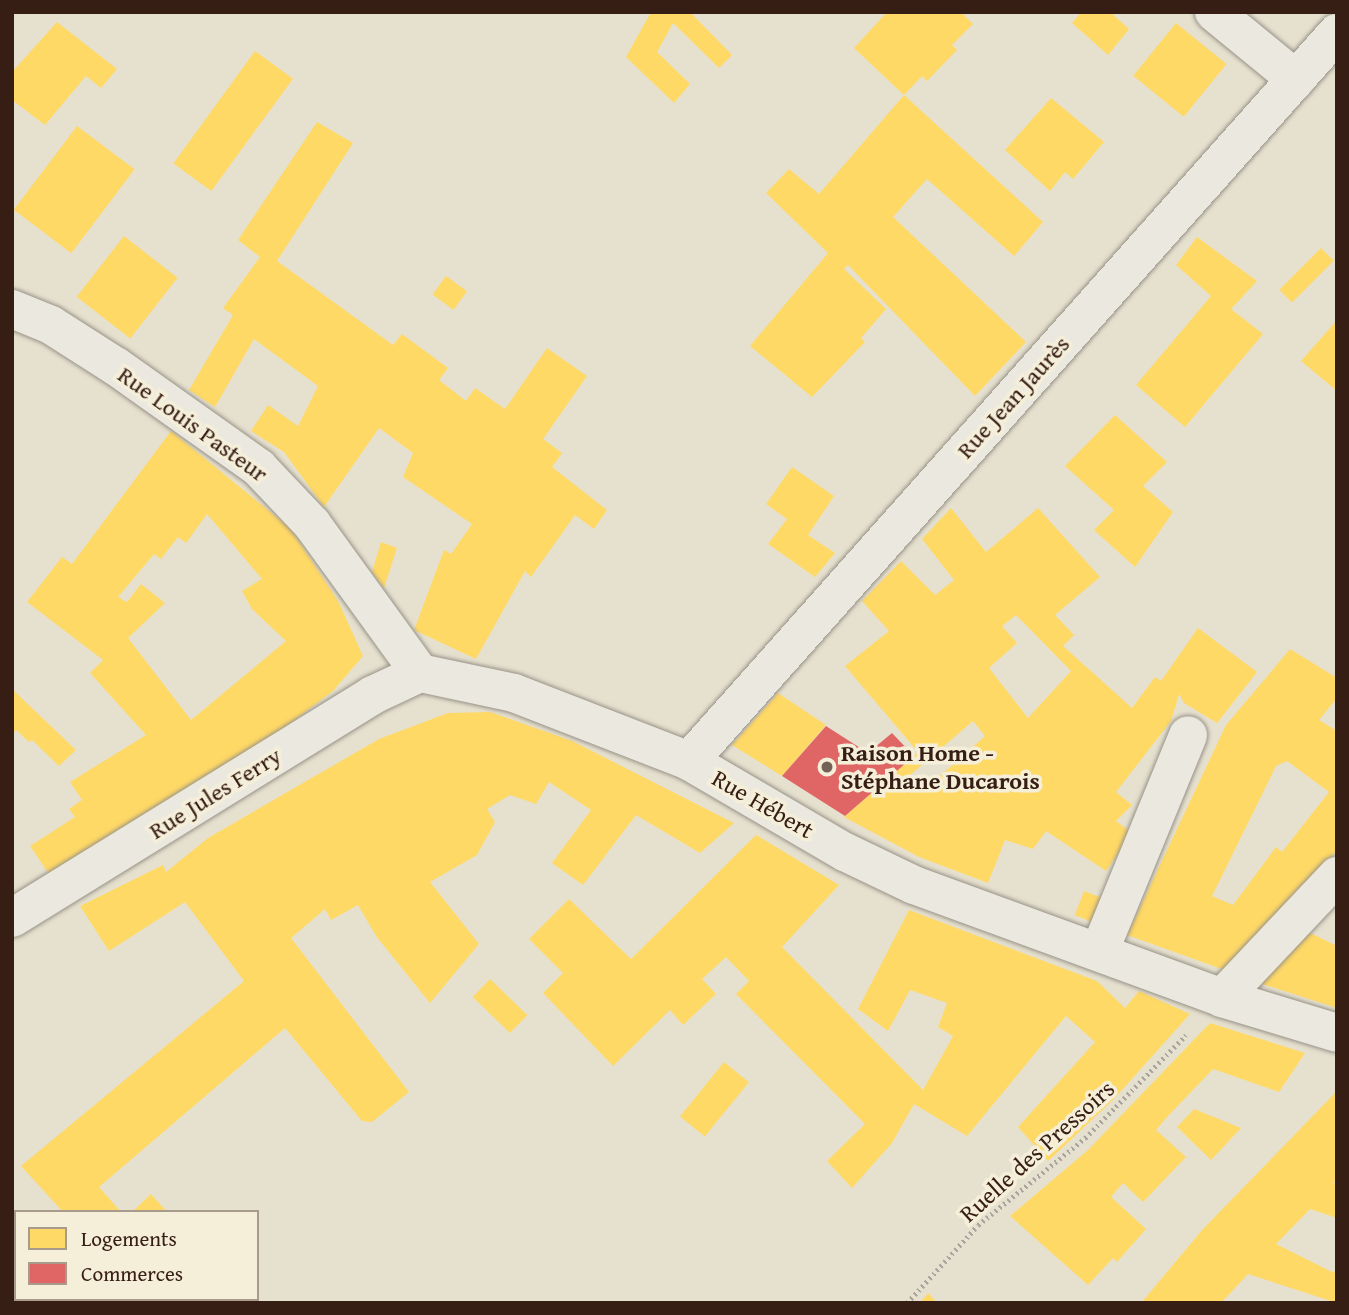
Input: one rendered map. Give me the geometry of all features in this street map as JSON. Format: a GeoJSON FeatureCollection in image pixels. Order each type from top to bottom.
{"type":"FeatureCollection","features":[{"type":"Feature","properties":{"kind":"street"},"geometry":{"type":"LineString","coordinates":[[1214,12],[1296,79]]}},
{"type":"Feature","properties":{"kind":"street","name":"Rue Jean Jaurès"},"geometry":{"type":"LineString","coordinates":[[689,761],[1337,33]]}},
{"type":"Feature","properties":{"kind":"street","name":"Rue Louis Pasteur"},"geometry":{"type":"LineString","coordinates":[[12,309],[51,325],[84,346],[259,468],[312,524],[420,673]]}},
{"type":"Feature","properties":{"kind":"street","name":"Rue Hébert"},"geometry":{"type":"LineString","coordinates":[[420,673],[514,693],[689,761],[845,852],[914,885],[1100,950],[1222,998],[1337,1033]]}},
{"type":"Feature","properties":{"kind":"street","name":"Rue Jules Ferry"},"geometry":{"type":"LineString","coordinates":[[12,918],[373,695],[420,673]]}},
{"type":"Feature","properties":{"kind":"street"},"geometry":{"type":"LineString","coordinates":[[1100,950],[1188,735]]}},
{"type":"Feature","properties":{"kind":"street"},"geometry":{"type":"LineString","coordinates":[[1222,998],[1337,876]]}},
{"type":"Feature","properties":{"kind":"path","name":"Ruelle des Pressoirs"},"geometry":{"type":"LineString","coordinates":[[907,1303],[978,1225],[1085,1138],[1222,998]]}},
{"type":"Feature","properties":{"kind":"building: Logements"},"geometry":{"type":"Polygon","coordinates":[[[651,12],[690,12],[732,55],[719,68],[673,23],[657,52],[690,84],[674,103],[626,57],[651,12]]]}},
{"type":"Feature","properties":{"kind":"building: Logements"},"geometry":{"type":"Polygon","coordinates":[[[887,12],[961,12],[973,24],[952,45],[957,50],[927,81],[922,76],[904,95],[854,48],[887,12]]]}},
{"type":"Feature","properties":{"kind":"building: Logements"},"geometry":{"type":"Polygon","coordinates":[[[1081,12],[1110,12],[1129,29],[1108,55],[1072,23],[1081,12]]]}},
{"type":"Feature","properties":{"kind":"building: Logements"},"geometry":{"type":"Polygon","coordinates":[[[57,22],[117,69],[101,88],[86,76],[45,125],[12,100],[12,72],[57,22]]]}},
{"type":"Feature","properties":{"kind":"building: Logements"},"geometry":{"type":"Polygon","coordinates":[[[1176,23],[1227,64],[1184,117],[1133,76],[1176,23]]]}},
{"type":"Feature","properties":{"kind":"building: Logements"},"geometry":{"type":"Polygon","coordinates":[[[255,51],[293,79],[211,191],[173,163],[255,51]]]}},
{"type":"Feature","properties":{"kind":"building: Logements"},"geometry":{"type":"Polygon","coordinates":[[[904,95],[1043,222],[1014,256],[927,179],[893,217],[1026,342],[975,396],[848,265],[844,269],[886,309],[861,338],[865,342],[812,397],[750,346],[828,253],[766,193],[789,169],[819,194],[904,95]]]}},
{"type":"Feature","properties":{"kind":"building: Logements"},"geometry":{"type":"Polygon","coordinates":[[[1051,98],[1104,142],[1073,179],[1065,172],[1050,191],[1005,150],[1051,98]]]}},
{"type":"Feature","properties":{"kind":"building: Logements"},"geometry":{"type":"Polygon","coordinates":[[[317,122],[353,143],[277,261],[393,345],[402,334],[448,368],[439,380],[466,401],[475,388],[505,409],[547,348],[587,376],[543,439],[562,453],[552,467],[607,510],[594,529],[575,515],[531,577],[525,571],[476,659],[414,630],[444,550],[451,554],[472,524],[403,477],[413,453],[379,428],[324,507],[284,452],[251,431],[268,405],[298,426],[318,386],[254,339],[215,407],[189,390],[233,315],[223,308],[260,257],[238,240],[317,122]]]}},
{"type":"Feature","properties":{"kind":"building: Logements"},"geometry":{"type":"Polygon","coordinates":[[[77,126],[135,169],[71,253],[14,210],[77,126]]]}},
{"type":"Feature","properties":{"kind":"building: Logements"},"geometry":{"type":"Polygon","coordinates":[[[124,236],[178,278],[130,339],[77,297],[124,236]]]}},
{"type":"Feature","properties":{"kind":"building: Logements"},"geometry":{"type":"Polygon","coordinates":[[[1197,237],[1257,281],[1231,309],[1263,334],[1185,427],[1136,385],[1211,296],[1176,265],[1197,237]]]}},
{"type":"Feature","properties":{"kind":"building: Logements"},"geometry":{"type":"Polygon","coordinates":[[[1321,248],[1334,261],[1292,302],[1279,290],[1321,248]]]}},
{"type":"Feature","properties":{"kind":"building: Logements"},"geometry":{"type":"Polygon","coordinates":[[[446,276],[467,291],[454,310],[432,295],[446,276]]]}},
{"type":"Feature","properties":{"kind":"building: Logements"},"geometry":{"type":"Polygon","coordinates":[[[1337,320],[1337,391],[1301,361],[1337,320]]]}},
{"type":"Feature","properties":{"kind":"building: Logements"},"geometry":{"type":"Polygon","coordinates":[[[1115,415],[1167,462],[1143,486],[1173,512],[1135,567],[1094,530],[1114,510],[1065,466],[1115,415]]]}},
{"type":"Feature","properties":{"kind":"building: Logements"},"geometry":{"type":"Polygon","coordinates":[[[171,431],[290,528],[338,601],[363,656],[333,691],[255,750],[53,880],[30,846],[75,817],[69,809],[82,800],[70,782],[146,735],[90,673],[103,660],[27,602],[62,557],[72,564],[171,431]],[[207,514],[186,543],[178,537],[161,559],[154,554],[118,597],[127,602],[141,584],[165,603],[128,638],[191,720],[286,641],[252,609],[242,591],[262,579],[207,514]]]}},
{"type":"Feature","properties":{"kind":"building: Logements"},"geometry":{"type":"Polygon","coordinates":[[[792,467],[834,496],[808,535],[835,553],[815,577],[768,544],[787,519],[766,504],[792,467]]]}},
{"type":"Feature","properties":{"kind":"building: Logements"},"geometry":{"type":"Polygon","coordinates":[[[951,508],[986,552],[1038,508],[1100,577],[1055,615],[1074,635],[1063,646],[1132,708],[1155,677],[1161,681],[1198,628],[1257,672],[1217,723],[1184,703],[1179,694],[1171,721],[1116,792],[1132,805],[1116,821],[1132,833],[1106,871],[1046,831],[1033,849],[1005,840],[988,883],[919,857],[844,817],[918,752],[845,666],[889,631],[862,601],[901,561],[935,595],[954,580],[922,539],[951,508]],[[1016,615],[1002,626],[1017,643],[989,668],[1028,718],[1071,671],[1016,615]],[[973,721],[902,782],[921,793],[985,736],[973,721]]]}},
{"type":"Feature","properties":{"kind":"building: Logements"},"geometry":{"type":"Polygon","coordinates":[[[381,542],[397,548],[384,588],[372,572],[381,542]]]}},
{"type":"Feature","properties":{"kind":"building: Logements"},"geometry":{"type":"Polygon","coordinates":[[[1290,649],[1337,678],[1337,698],[1319,720],[1337,731],[1337,850],[1230,972],[1127,935],[1226,725],[1290,649]],[[1287,761],[1276,766],[1212,896],[1233,905],[1276,847],[1282,852],[1329,792],[1287,761]]]}},
{"type":"Feature","properties":{"kind":"building: Logements"},"geometry":{"type":"Polygon","coordinates":[[[12,689],[76,750],[59,766],[32,740],[29,742],[16,730],[12,734],[12,689]]]}},
{"type":"Feature","properties":{"kind":"building: Logements"},"geometry":{"type":"Polygon","coordinates":[[[778,693],[826,725],[782,776],[732,745],[778,693]]]}},
{"type":"Feature","properties":{"kind":"building: Logements"},"geometry":{"type":"Polygon","coordinates":[[[490,712],[572,741],[734,823],[700,853],[636,815],[583,885],[552,863],[591,810],[549,782],[536,804],[510,795],[487,809],[495,822],[477,855],[430,882],[479,944],[430,1003],[376,936],[358,905],[331,920],[325,909],[291,938],[409,1092],[372,1122],[362,1121],[285,1028],[99,1187],[119,1210],[61,1210],[21,1166],[244,981],[185,902],[109,951],[80,906],[163,865],[166,872],[208,838],[379,739],[448,713],[490,712]]]}},
{"type":"Feature","properties":{"kind":"building: Logements"},"geometry":{"type":"Polygon","coordinates":[[[756,835],[839,885],[782,947],[923,1090],[953,1036],[938,1027],[947,1003],[910,990],[888,1031],[858,1009],[909,910],[1097,981],[1125,1008],[1139,991],[1190,1014],[1113,1100],[1048,1161],[1018,1127],[1095,1042],[1066,1016],[967,1136],[914,1104],[892,1143],[852,1188],[827,1161],[865,1124],[736,994],[749,981],[726,957],[702,979],[716,994],[683,1025],[670,1010],[613,1066],[543,993],[563,973],[529,939],[569,899],[631,959],[756,835]]]}},
{"type":"Feature","properties":{"kind":"building: Logements"},"geometry":{"type":"Polygon","coordinates":[[[1084,891],[1108,900],[1099,925],[1075,915],[1084,891]]]}},
{"type":"Feature","properties":{"kind":"building: Logements"},"geometry":{"type":"Polygon","coordinates":[[[1302,929],[1337,946],[1337,1008],[1259,983],[1302,929]]]}},
{"type":"Feature","properties":{"kind":"building: Logements"},"geometry":{"type":"Polygon","coordinates":[[[490,979],[527,1015],[510,1033],[473,997],[490,979]]]}},
{"type":"Feature","properties":{"kind":"building: Logements"},"geometry":{"type":"Polygon","coordinates":[[[1210,1023],[1305,1053],[1279,1092],[1213,1069],[1167,1117],[1156,1130],[1186,1157],[1143,1202],[1123,1183],[1111,1197],[1146,1229],[1117,1262],[1113,1258],[1088,1285],[1010,1216],[1088,1150],[1210,1023]]]}},
{"type":"Feature","properties":{"kind":"building: Logements"},"geometry":{"type":"Polygon","coordinates":[[[724,1062],[749,1082],[705,1137],[680,1116],[724,1062]]]}},
{"type":"Feature","properties":{"kind":"building: Logements"},"geometry":{"type":"Polygon","coordinates":[[[1337,1091],[1337,1179],[1333,1183],[1337,1184],[1337,1218],[1310,1209],[1276,1244],[1334,1273],[1337,1265],[1337,1303],[1248,1274],[1221,1303],[1141,1303],[1203,1229],[1337,1091]]]}},
{"type":"Feature","properties":{"kind":"building: Logements"},"geometry":{"type":"Polygon","coordinates":[[[1194,1109],[1241,1128],[1211,1160],[1177,1127],[1194,1109]]]}},
{"type":"Feature","properties":{"kind":"building: Logements"},"geometry":{"type":"Polygon","coordinates":[[[151,1194],[165,1210],[134,1210],[151,1194]]]}},
{"type":"Feature","properties":{"kind":"building: Logements"},"geometry":{"type":"Polygon","coordinates":[[[928,1293],[937,1303],[920,1303],[928,1293]]]}},
{"type":"Feature","properties":{"kind":"building: Logements"},"geometry":{"type":"Polygon","coordinates":[[[90,1301],[247,1301],[247,1303],[90,1301]]]}},
{"type":"Feature","properties":{"kind":"building: Commerces"},"geometry":{"type":"Polygon","coordinates":[[[826,726],[868,753],[892,733],[914,756],[845,816],[782,776],[826,726]]]}},
{"type":"Feature","properties":{"kind":"place","name":"Raison Home - Stéphane Ducarois"},"geometry":{"type":"Point","coordinates":[827,767]}}]}
